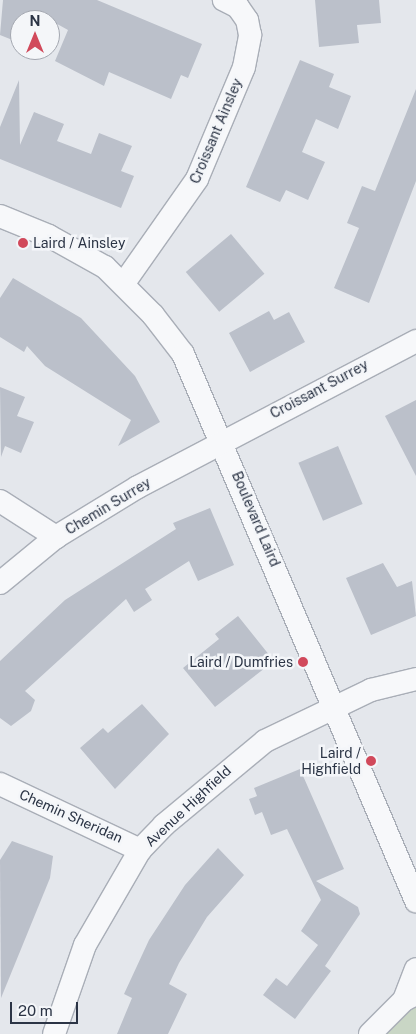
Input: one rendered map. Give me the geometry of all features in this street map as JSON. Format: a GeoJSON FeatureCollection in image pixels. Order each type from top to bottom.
{"type":"FeatureCollection","features":[{"type":"Feature","properties":{"kind":"street","name":"Croissant Ainsley"},"geometry":{"type":"LineString","coordinates":[[124,283],[197,179],[244,66],[250,36],[247,20],[238,7],[224,0]]}},
{"type":"Feature","properties":{"kind":"street","name":"Boulevard Laird"},"geometry":{"type":"LineString","coordinates":[[0,216],[49,236],[124,283],[183,354],[223,440],[416,901]]}},
{"type":"Feature","properties":{"kind":"street","name":"Croissant Surrey"},"geometry":{"type":"LineString","coordinates":[[223,440],[416,341]]}},
{"type":"Feature","properties":{"kind":"street","name":"Chemin Surrey"},"geometry":{"type":"LineString","coordinates":[[0,583],[56,537],[223,440]]}},
{"type":"Feature","properties":{"kind":"street"},"geometry":{"type":"LineString","coordinates":[[0,501],[56,537]]}},
{"type":"Feature","properties":{"kind":"street","name":"Avenue Highfield"},"geometry":{"type":"LineString","coordinates":[[54,1034],[84,945],[140,850],[231,766],[265,741],[371,690],[416,679]]}},
{"type":"Feature","properties":{"kind":"street","name":"Chemin Sheridan"},"geometry":{"type":"LineString","coordinates":[[0,784],[140,850]]}},
{"type":"Feature","properties":{"kind":"street"},"geometry":{"type":"LineString","coordinates":[[370,1034],[410,997],[416,969]]}},
{"type":"Feature","properties":{"kind":"green space"},"geometry":{"type":"Polygon","coordinates":[[[416,999],[416,1034],[387,1034],[390,1030],[416,999]]]}},
{"type":"Feature","properties":{"kind":"building"},"geometry":{"type":"Polygon","coordinates":[[[3,0],[97,0],[202,44],[188,78],[181,75],[171,99],[109,72],[104,86],[55,61],[60,60],[60,49],[68,30],[60,26],[60,10],[10,10],[10,39],[0,35],[3,0]]]}},
{"type":"Feature","properties":{"kind":"building"},"geometry":{"type":"Polygon","coordinates":[[[315,0],[379,0],[381,23],[357,25],[359,43],[319,47],[315,0]]]}},
{"type":"Feature","properties":{"kind":"building"},"geometry":{"type":"Polygon","coordinates":[[[300,60],[334,74],[329,87],[351,96],[338,129],[316,119],[302,152],[325,162],[308,200],[286,190],[280,202],[246,187],[300,60]]]}},
{"type":"Feature","properties":{"kind":"building"},"geometry":{"type":"Polygon","coordinates":[[[19,80],[20,145],[34,112],[64,124],[57,141],[91,154],[99,133],[132,146],[121,171],[134,176],[121,208],[0,159],[0,127],[19,80]]]}},
{"type":"Feature","properties":{"kind":"building"},"geometry":{"type":"Polygon","coordinates":[[[416,89],[416,181],[369,303],[334,288],[359,228],[347,223],[362,186],[375,191],[416,89]]]}},
{"type":"Feature","properties":{"kind":"building"},"geometry":{"type":"Polygon","coordinates":[[[231,234],[264,274],[219,312],[186,272],[231,234]]]}},
{"type":"Feature","properties":{"kind":"building"},"geometry":{"type":"Polygon","coordinates":[[[13,278],[81,318],[135,376],[160,422],[118,446],[131,420],[45,366],[27,346],[24,352],[0,337],[0,298],[13,278]]]}},
{"type":"Feature","properties":{"kind":"building"},"geometry":{"type":"Polygon","coordinates":[[[269,311],[274,320],[289,312],[305,342],[250,372],[229,333],[269,311]]]}},
{"type":"Feature","properties":{"kind":"building"},"geometry":{"type":"Polygon","coordinates":[[[0,387],[25,397],[17,416],[34,422],[21,453],[5,446],[1,457],[0,387]]]}},
{"type":"Feature","properties":{"kind":"building"},"geometry":{"type":"Polygon","coordinates":[[[416,400],[416,476],[385,416],[416,400]]]}},
{"type":"Feature","properties":{"kind":"building"},"geometry":{"type":"Polygon","coordinates":[[[338,446],[363,504],[323,521],[298,463],[338,446]]]}},
{"type":"Feature","properties":{"kind":"building"},"geometry":{"type":"Polygon","coordinates":[[[210,508],[234,565],[198,581],[189,561],[145,589],[152,600],[134,612],[126,599],[25,691],[35,700],[31,711],[11,726],[0,718],[0,661],[65,600],[176,529],[173,523],[210,508]]]}},
{"type":"Feature","properties":{"kind":"building"},"geometry":{"type":"Polygon","coordinates":[[[383,563],[397,587],[412,581],[416,616],[371,635],[346,578],[383,563]]]}},
{"type":"Feature","properties":{"kind":"building"},"geometry":{"type":"Polygon","coordinates":[[[238,616],[274,661],[215,707],[183,668],[219,639],[215,634],[238,616]]]}},
{"type":"Feature","properties":{"kind":"building"},"geometry":{"type":"Polygon","coordinates":[[[142,704],[169,734],[115,789],[80,748],[103,728],[108,733],[142,704]]]}},
{"type":"Feature","properties":{"kind":"building"},"geometry":{"type":"Polygon","coordinates":[[[300,769],[344,869],[316,881],[358,907],[360,914],[325,966],[331,971],[295,1019],[263,995],[276,978],[287,986],[318,945],[301,931],[321,900],[287,829],[271,835],[262,812],[255,815],[249,799],[257,796],[254,788],[300,769]]]}},
{"type":"Feature","properties":{"kind":"building"},"geometry":{"type":"Polygon","coordinates":[[[12,841],[53,856],[50,878],[1,998],[0,860],[12,841]]]}},
{"type":"Feature","properties":{"kind":"building"},"geometry":{"type":"Polygon","coordinates":[[[218,848],[244,875],[207,917],[179,963],[169,984],[187,994],[168,1034],[117,1034],[132,998],[124,994],[149,940],[185,885],[218,848]]]}},
{"type":"Feature","properties":{"kind":"place","name":"Laird / Ainsley"},"geometry":{"type":"Point","coordinates":[23,243]}},
{"type":"Feature","properties":{"kind":"place","name":"Laird / Dumfries"},"geometry":{"type":"Point","coordinates":[303,662]}},
{"type":"Feature","properties":{"kind":"place","name":"Laird / Highfield"},"geometry":{"type":"Point","coordinates":[371,761]}}]}
